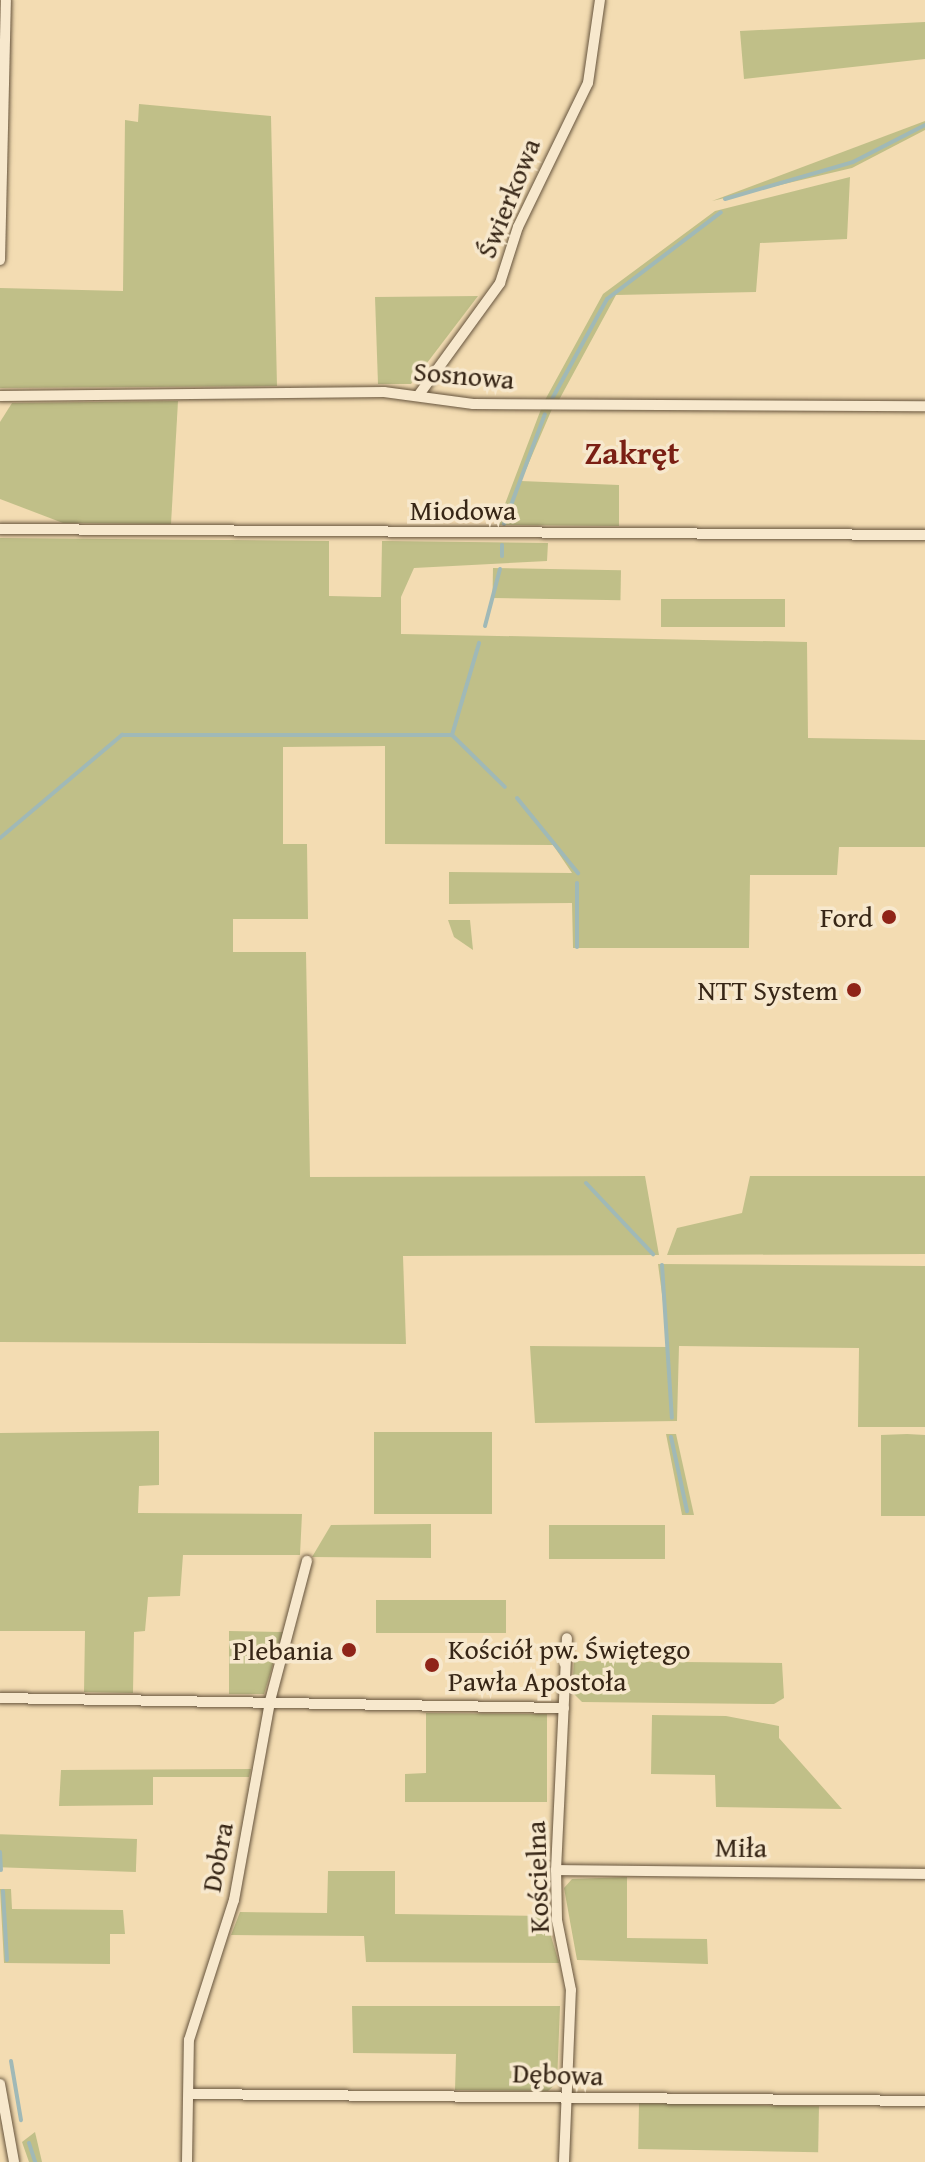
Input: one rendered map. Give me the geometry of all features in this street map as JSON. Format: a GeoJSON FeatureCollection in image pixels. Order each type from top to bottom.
{"type":"FeatureCollection","features":[{"type":"Feature","properties":{"kind":"street"},"geometry":{"type":"LineString","coordinates":[[0,260],[6,0]]}},
{"type":"Feature","properties":{"kind":"street","name":"Świerkowa"},"geometry":{"type":"LineString","coordinates":[[418,396],[500,283],[524,213],[588,83],[600,0]]}},
{"type":"Feature","properties":{"kind":"street","name":"Sosnowa"},"geometry":{"type":"LineString","coordinates":[[0,396],[418,396],[473,404],[925,406]]}},
{"type":"Feature","properties":{"kind":"street","name":"Miodowa"},"geometry":{"type":"LineString","coordinates":[[0,529],[925,535]]}},
{"type":"Feature","properties":{"kind":"street","name":"Dobra"},"geometry":{"type":"LineString","coordinates":[[187,2162],[189,2040],[234,1900],[270,1701],[307,1561]]}},
{"type":"Feature","properties":{"kind":"street","name":"Kościelna"},"geometry":{"type":"LineString","coordinates":[[564,2162],[571,1990],[557,1920],[556,1870],[567,1638]]}},
{"type":"Feature","properties":{"kind":"street"},"geometry":{"type":"LineString","coordinates":[[0,1698],[564,1708]]}},
{"type":"Feature","properties":{"kind":"street","name":"Miła"},"geometry":{"type":"LineString","coordinates":[[556,1870],[925,1874]]}},
{"type":"Feature","properties":{"kind":"street"},"geometry":{"type":"LineString","coordinates":[[0,2084],[14,2162]]}},
{"type":"Feature","properties":{"kind":"street","name":"Dębowa"},"geometry":{"type":"LineString","coordinates":[[189,2094],[925,2101]]}},
{"type":"Feature","properties":{"kind":"shaded area"},"geometry":{"type":"Polygon","coordinates":[[[925,22],[925,59],[744,79],[740,31],[925,22]]]}},
{"type":"Feature","properties":{"kind":"shaded area"},"geometry":{"type":"Polygon","coordinates":[[[139,104],[271,116],[277,386],[0,388],[0,288],[123,291],[125,120],[138,122],[139,104]]]}},
{"type":"Feature","properties":{"kind":"shaded area"},"geometry":{"type":"Polygon","coordinates":[[[925,121],[925,130],[852,168],[712,201],[925,121]]]}},
{"type":"Feature","properties":{"kind":"shaded area"},"geometry":{"type":"Polygon","coordinates":[[[850,177],[847,239],[760,243],[756,292],[616,295],[559,400],[545,400],[603,294],[715,211],[850,177]]]}},
{"type":"Feature","properties":{"kind":"shaded area"},"geometry":{"type":"Polygon","coordinates":[[[478,296],[411,384],[378,384],[375,297],[478,296]]]}},
{"type":"Feature","properties":{"kind":"shaded area"},"geometry":{"type":"Polygon","coordinates":[[[178,401],[171,524],[63,523],[0,499],[0,422],[12,403],[178,401]]]}},
{"type":"Feature","properties":{"kind":"shaded area"},"geometry":{"type":"Polygon","coordinates":[[[541,409],[552,409],[521,481],[619,485],[619,526],[497,525],[541,409]]]}},
{"type":"Feature","properties":{"kind":"shaded area"},"geometry":{"type":"Polygon","coordinates":[[[0,538],[329,541],[329,596],[374,597],[381,597],[382,541],[548,543],[547,561],[414,568],[401,597],[401,634],[807,642],[808,738],[925,740],[925,847],[839,847],[837,875],[750,875],[749,948],[573,948],[572,903],[449,904],[449,872],[572,873],[553,845],[385,844],[385,746],[283,747],[283,844],[307,844],[308,919],[233,919],[233,952],[306,952],[310,1177],[645,1176],[659,1255],[403,1256],[406,1344],[0,1342],[0,538]]]}},
{"type":"Feature","properties":{"kind":"shaded area"},"geometry":{"type":"Polygon","coordinates":[[[493,568],[621,570],[620,600],[492,598],[493,568]]]}},
{"type":"Feature","properties":{"kind":"shaded area"},"geometry":{"type":"Polygon","coordinates":[[[661,599],[785,599],[785,627],[661,627],[661,599]]]}},
{"type":"Feature","properties":{"kind":"shaded area"},"geometry":{"type":"Polygon","coordinates":[[[448,920],[470,920],[473,950],[454,937],[448,920]]]}},
{"type":"Feature","properties":{"kind":"shaded area"},"geometry":{"type":"Polygon","coordinates":[[[750,1176],[925,1176],[925,1254],[667,1255],[677,1228],[742,1213],[750,1176]]]}},
{"type":"Feature","properties":{"kind":"shaded area"},"geometry":{"type":"Polygon","coordinates":[[[658,1264],[925,1266],[925,1427],[858,1427],[859,1348],[679,1346],[677,1421],[535,1423],[530,1346],[669,1347],[658,1264]]]}},
{"type":"Feature","properties":{"kind":"shaded area"},"geometry":{"type":"Polygon","coordinates":[[[159,1431],[159,1485],[139,1486],[138,1513],[302,1514],[300,1555],[183,1555],[180,1596],[148,1597],[145,1631],[134,1632],[133,1693],[84,1692],[85,1631],[0,1631],[0,1433],[159,1431]]]}},
{"type":"Feature","properties":{"kind":"shaded area"},"geometry":{"type":"Polygon","coordinates":[[[374,1432],[492,1432],[492,1514],[374,1514],[374,1432]]]}},
{"type":"Feature","properties":{"kind":"shaded area"},"geometry":{"type":"Polygon","coordinates":[[[666,1434],[676,1434],[694,1515],[682,1515],[666,1434]]]}},
{"type":"Feature","properties":{"kind":"shaded area"},"geometry":{"type":"Polygon","coordinates":[[[881,1435],[925,1435],[925,1516],[881,1516],[881,1435]]]}},
{"type":"Feature","properties":{"kind":"shaded area"},"geometry":{"type":"Polygon","coordinates":[[[431,1524],[431,1558],[312,1557],[331,1525],[431,1524]]]}},
{"type":"Feature","properties":{"kind":"shaded area"},"geometry":{"type":"Polygon","coordinates":[[[549,1525],[665,1525],[665,1559],[549,1559],[549,1525]]]}},
{"type":"Feature","properties":{"kind":"shaded area"},"geometry":{"type":"Polygon","coordinates":[[[376,1600],[506,1600],[506,1633],[376,1633],[376,1600]]]}},
{"type":"Feature","properties":{"kind":"shaded area"},"geometry":{"type":"Polygon","coordinates":[[[229,1631],[283,1632],[264,1694],[229,1694],[229,1631]]]}},
{"type":"Feature","properties":{"kind":"shaded area"},"geometry":{"type":"Polygon","coordinates":[[[574,1661],[782,1663],[784,1698],[774,1704],[582,1702],[572,1692],[574,1661]]]}},
{"type":"Feature","properties":{"kind":"shaded area"},"geometry":{"type":"Polygon","coordinates":[[[426,1713],[547,1714],[547,1802],[405,1802],[405,1774],[426,1773],[426,1713]]]}},
{"type":"Feature","properties":{"kind":"shaded area"},"geometry":{"type":"Polygon","coordinates":[[[652,1715],[726,1716],[779,1726],[779,1738],[842,1809],[716,1807],[715,1775],[651,1774],[652,1715]]]}},
{"type":"Feature","properties":{"kind":"shaded area"},"geometry":{"type":"Polygon","coordinates":[[[251,1769],[249,1777],[153,1777],[153,1805],[59,1806],[61,1770],[251,1769]]]}},
{"type":"Feature","properties":{"kind":"shaded area"},"geometry":{"type":"Polygon","coordinates":[[[0,1834],[137,1839],[136,1872],[0,1867],[0,1834]]]}},
{"type":"Feature","properties":{"kind":"shaded area"},"geometry":{"type":"Polygon","coordinates":[[[328,1871],[395,1871],[395,1914],[545,1916],[559,1963],[366,1962],[364,1936],[231,1935],[240,1912],[327,1913],[328,1871]]]}},
{"type":"Feature","properties":{"kind":"shaded area"},"geometry":{"type":"Polygon","coordinates":[[[627,1877],[627,1938],[707,1939],[708,1964],[577,1960],[564,1888],[572,1879],[627,1877]]]}},
{"type":"Feature","properties":{"kind":"shaded area"},"geometry":{"type":"Polygon","coordinates":[[[0,1889],[11,1889],[12,1909],[123,1910],[125,1934],[110,1934],[110,1964],[4,1963],[0,1889]]]}},
{"type":"Feature","properties":{"kind":"shaded area"},"geometry":{"type":"Polygon","coordinates":[[[352,2006],[560,2006],[557,2083],[548,2091],[455,2090],[456,2054],[353,2053],[352,2006]]]}},
{"type":"Feature","properties":{"kind":"shaded area"},"geometry":{"type":"Polygon","coordinates":[[[639,2103],[819,2106],[818,2152],[638,2149],[639,2103]]]}},
{"type":"Feature","properties":{"kind":"shaded area"},"geometry":{"type":"Polygon","coordinates":[[[35,2132],[42,2162],[29,2162],[22,2142],[35,2132]]]}},
{"type":"Feature","properties":{"kind":"waterway"},"geometry":{"type":"LineString","coordinates":[[725,199],[853,162],[925,125]]}},
{"type":"Feature","properties":{"kind":"waterway"},"geometry":{"type":"LineString","coordinates":[[552,399],[607,299],[721,212]]}},
{"type":"Feature","properties":{"kind":"waterway"},"geometry":{"type":"LineString","coordinates":[[504,524],[545,414]]}},
{"type":"Feature","properties":{"kind":"waterway"},"geometry":{"type":"LineString","coordinates":[[502,545],[502,556]]}},
{"type":"Feature","properties":{"kind":"waterway"},"geometry":{"type":"LineString","coordinates":[[485,626],[500,569]]}},
{"type":"Feature","properties":{"kind":"waterway"},"geometry":{"type":"LineString","coordinates":[[0,838],[122,735],[452,735],[479,643]]}},
{"type":"Feature","properties":{"kind":"waterway"},"geometry":{"type":"LineString","coordinates":[[452,735],[505,787]]}},
{"type":"Feature","properties":{"kind":"waterway"},"geometry":{"type":"LineString","coordinates":[[517,798],[578,873]]}},
{"type":"Feature","properties":{"kind":"waterway"},"geometry":{"type":"LineString","coordinates":[[577,883],[577,947]]}},
{"type":"Feature","properties":{"kind":"waterway"},"geometry":{"type":"LineString","coordinates":[[586,1183],[653,1254]]}},
{"type":"Feature","properties":{"kind":"waterway"},"geometry":{"type":"LineString","coordinates":[[662,1265],[672,1418]]}},
{"type":"Feature","properties":{"kind":"waterway"},"geometry":{"type":"LineString","coordinates":[[671,1437],[687,1511]]}},
{"type":"Feature","properties":{"kind":"waterway"},"geometry":{"type":"LineString","coordinates":[[0,1852],[1,1870]]}},
{"type":"Feature","properties":{"kind":"waterway"},"geometry":{"type":"LineString","coordinates":[[3,1891],[7,1960]]}},
{"type":"Feature","properties":{"kind":"waterway"},"geometry":{"type":"LineString","coordinates":[[11,2061],[21,2120]]}},
{"type":"Feature","properties":{"kind":"waterway"},"geometry":{"type":"LineString","coordinates":[[29,2143],[35,2162]]}},
{"type":"Feature","properties":{"kind":"place","name":"Ford"},"geometry":{"type":"Point","coordinates":[889,917]}},
{"type":"Feature","properties":{"kind":"place","name":"NTT System"},"geometry":{"type":"Point","coordinates":[854,990]}},
{"type":"Feature","properties":{"kind":"place","name":"Plebania"},"geometry":{"type":"Point","coordinates":[349,1650]}},
{"type":"Feature","properties":{"kind":"place","name":"Kościół pw. Świętego Pawła Apostoła"},"geometry":{"type":"Point","coordinates":[432,1665]}},
{"type":"Feature","properties":{"kind":"district","name":"Zakręt"},"geometry":{"type":"Point","coordinates":[632,453]}}]}
